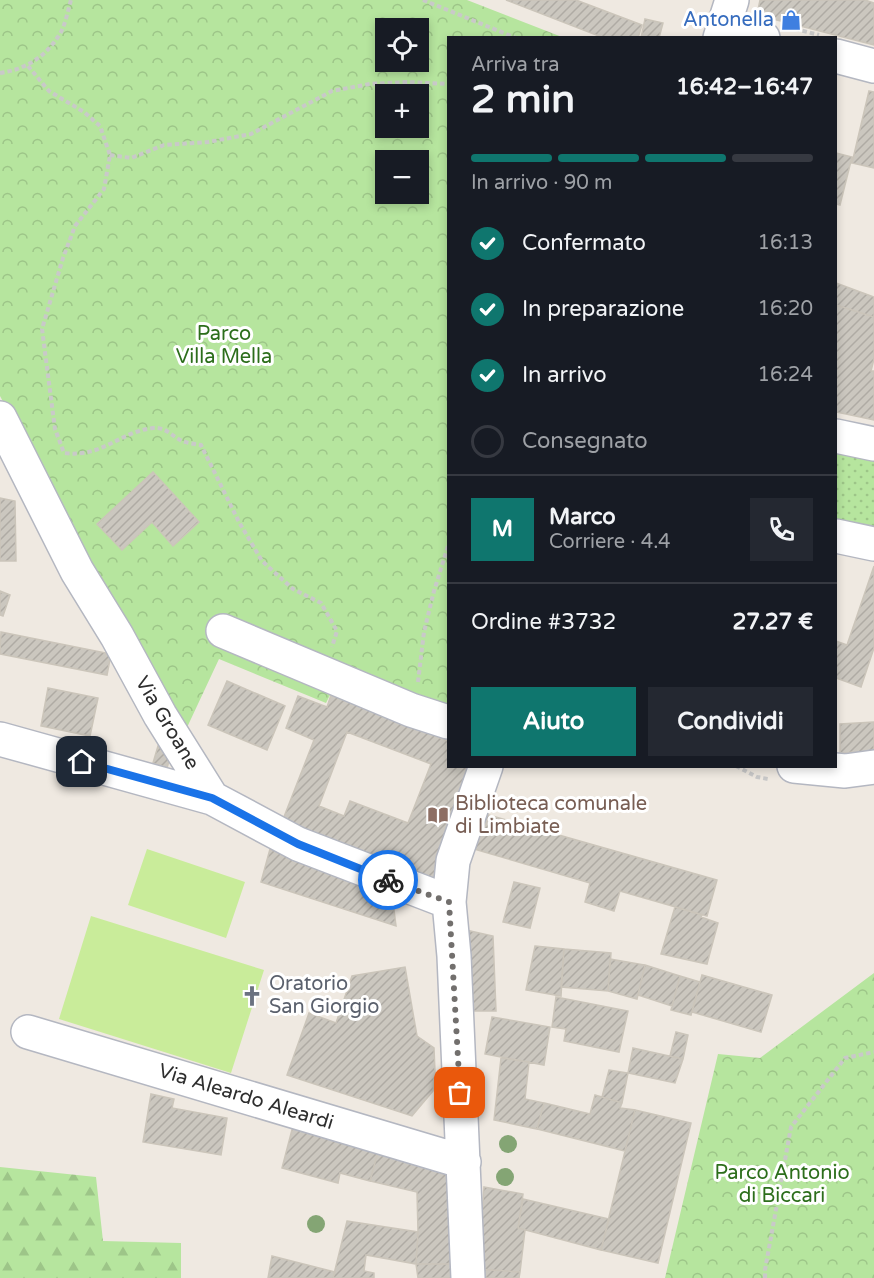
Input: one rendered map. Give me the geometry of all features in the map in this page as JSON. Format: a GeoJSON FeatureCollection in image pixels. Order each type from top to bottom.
{"type":"FeatureCollection","features":[{"type":"Feature","properties":{"kind":"street"},"geometry":{"type":"LineString","coordinates":[[725,22],[758,36]]}},
{"type":"Feature","properties":{"kind":"street"},"geometry":{"type":"LineString","coordinates":[[837,56],[874,66]]}},
{"type":"Feature","properties":{"kind":"street","name":"Via Groane"},"geometry":{"type":"LineString","coordinates":[[0,418],[77,571],[117,636],[160,715],[212,798],[298,844],[449,902]]}},
{"type":"Feature","properties":{"kind":"street"},"geometry":{"type":"LineString","coordinates":[[837,436],[874,444]]}},
{"type":"Feature","properties":{"kind":"street"},"geometry":{"type":"LineString","coordinates":[[837,536],[874,544]]}},
{"type":"Feature","properties":{"kind":"street"},"geometry":{"type":"LineString","coordinates":[[223,631],[323,674],[447,723]]}},
{"type":"Feature","properties":{"kind":"street"},"geometry":{"type":"LineString","coordinates":[[0,739],[212,798]]}},
{"type":"Feature","properties":{"kind":"street"},"geometry":{"type":"LineString","coordinates":[[814,768],[845,771],[874,767]]}},
{"type":"Feature","properties":{"kind":"street"},"geometry":{"type":"LineString","coordinates":[[468,1278],[454,956],[449,902],[453,861],[485,768]]}},
{"type":"Feature","properties":{"kind":"street","name":"Via Aleardo Aleardi"},"geometry":{"type":"LineString","coordinates":[[28,1032],[464,1162]]}},
{"type":"Feature","properties":{"kind":"path"},"geometry":{"type":"LineString","coordinates":[[0,73],[28,66],[44,53],[61,31],[71,0]]}},
{"type":"Feature","properties":{"kind":"path"},"geometry":{"type":"LineString","coordinates":[[423,0],[511,36]]}},
{"type":"Feature","properties":{"kind":"path"},"geometry":{"type":"LineString","coordinates":[[28,66],[49,91],[84,112],[100,126],[110,155],[104,189],[75,226],[42,329],[55,429],[64,453],[80,455],[105,448],[123,437],[154,428],[167,430],[183,441],[201,445],[239,522],[262,561],[293,589],[321,603],[337,631],[323,674]]}},
{"type":"Feature","properties":{"kind":"path"},"geometry":{"type":"LineString","coordinates":[[110,155],[131,158],[164,145],[208,142],[251,134],[332,91],[370,84],[407,82],[447,84]]}},
{"type":"Feature","properties":{"kind":"path"},"geometry":{"type":"LineString","coordinates":[[411,710],[419,678],[424,632],[447,549]]}},
{"type":"Feature","properties":{"kind":"path"},"geometry":{"type":"LineString","coordinates":[[765,1278],[790,1127],[845,1058],[874,1052]]}},
{"type":"Feature","properties":{"kind":"green space","name":"Parco Villa Mella"},"geometry":{"type":"Polygon","coordinates":[[[0,0],[467,0],[559,36],[447,36],[447,736],[332,691],[326,703],[219,659],[183,736],[0,396],[0,0]]]}},
{"type":"Feature","properties":{"kind":"green space"},"geometry":{"type":"Polygon","coordinates":[[[837,447],[874,455],[874,539],[837,531],[837,447]]]}},
{"type":"Feature","properties":{"kind":"green space"},"geometry":{"type":"Polygon","coordinates":[[[147,849],[245,882],[226,938],[128,905],[147,849]]]}},
{"type":"Feature","properties":{"kind":"green space"},"geometry":{"type":"Polygon","coordinates":[[[91,916],[264,970],[231,1073],[59,1019],[91,916]]]}},
{"type":"Feature","properties":{"kind":"green space","name":"Parco Antonio di Biccari"},"geometry":{"type":"Polygon","coordinates":[[[874,973],[874,1278],[665,1278],[718,1054],[760,1058],[874,973]]]}},
{"type":"Feature","properties":{"kind":"green space"},"geometry":{"type":"Polygon","coordinates":[[[0,1167],[96,1177],[103,1241],[181,1243],[181,1278],[0,1278],[0,1167]]]}},
{"type":"Feature","properties":{"kind":"building"},"geometry":{"type":"Polygon","coordinates":[[[506,0],[576,0],[642,25],[639,36],[599,36],[506,0]]]}},
{"type":"Feature","properties":{"kind":"building"},"geometry":{"type":"Polygon","coordinates":[[[760,0],[865,0],[874,3],[874,45],[757,15],[760,0]]]}},
{"type":"Feature","properties":{"kind":"building"},"geometry":{"type":"Polygon","coordinates":[[[645,19],[663,23],[660,36],[641,36],[645,19]]]}},
{"type":"Feature","properties":{"kind":"building"},"geometry":{"type":"Polygon","coordinates":[[[869,91],[874,92],[874,168],[852,163],[869,91]]]}},
{"type":"Feature","properties":{"kind":"building"},"geometry":{"type":"Polygon","coordinates":[[[837,153],[852,157],[840,205],[837,204],[837,153]]]}},
{"type":"Feature","properties":{"kind":"building"},"geometry":{"type":"Polygon","coordinates":[[[837,283],[874,297],[874,317],[837,305],[837,283]]]}},
{"type":"Feature","properties":{"kind":"building"},"geometry":{"type":"Polygon","coordinates":[[[837,305],[874,317],[874,359],[871,371],[874,371],[874,420],[837,412],[837,305]]]}},
{"type":"Feature","properties":{"kind":"building"},"geometry":{"type":"Polygon","coordinates":[[[153,472],[199,522],[173,546],[152,522],[122,550],[97,524],[153,472]]]}},
{"type":"Feature","properties":{"kind":"building"},"geometry":{"type":"Polygon","coordinates":[[[0,498],[15,501],[16,561],[0,561],[0,498]]]}},
{"type":"Feature","properties":{"kind":"building"},"geometry":{"type":"Polygon","coordinates":[[[874,566],[874,648],[861,687],[837,678],[837,641],[847,645],[874,566]]]}},
{"type":"Feature","properties":{"kind":"building"},"geometry":{"type":"Polygon","coordinates":[[[0,591],[10,595],[3,616],[0,615],[0,591]]]}},
{"type":"Feature","properties":{"kind":"building"},"geometry":{"type":"Polygon","coordinates":[[[1,632],[111,654],[107,675],[0,654],[1,632]]]}},
{"type":"Feature","properties":{"kind":"building"},"geometry":{"type":"Polygon","coordinates":[[[227,681],[285,706],[267,750],[208,725],[227,681]]]}},
{"type":"Feature","properties":{"kind":"building"},"geometry":{"type":"Polygon","coordinates":[[[48,688],[98,698],[90,736],[41,726],[48,688]]]}},
{"type":"Feature","properties":{"kind":"building"},"geometry":{"type":"Polygon","coordinates":[[[331,695],[447,741],[447,768],[478,768],[432,886],[280,827],[314,740],[286,728],[298,696],[327,707],[331,695]],[[347,732],[319,806],[344,816],[350,801],[408,823],[431,764],[347,732]]]}},
{"type":"Feature","properties":{"kind":"building"},"geometry":{"type":"Polygon","coordinates":[[[874,722],[874,751],[840,753],[840,724],[874,722]]]}},
{"type":"Feature","properties":{"kind":"building"},"geometry":{"type":"Polygon","coordinates":[[[158,746],[172,751],[167,768],[153,763],[158,746]]]}},
{"type":"Feature","properties":{"kind":"building"},"geometry":{"type":"Polygon","coordinates":[[[485,814],[717,880],[707,916],[620,891],[614,911],[585,902],[590,883],[474,849],[485,814]]]}},
{"type":"Feature","properties":{"kind":"building"},"geometry":{"type":"Polygon","coordinates":[[[270,849],[392,894],[396,926],[261,882],[270,849]]]}},
{"type":"Feature","properties":{"kind":"building"},"geometry":{"type":"Polygon","coordinates":[[[514,882],[540,888],[530,928],[503,922],[514,882]]]}},
{"type":"Feature","properties":{"kind":"building"},"geometry":{"type":"Polygon","coordinates":[[[675,907],[702,915],[701,917],[718,923],[707,964],[661,954],[675,907]]]}},
{"type":"Feature","properties":{"kind":"building"},"geometry":{"type":"Polygon","coordinates":[[[466,930],[493,936],[496,1011],[469,1011],[466,930]]]}},
{"type":"Feature","properties":{"kind":"building"},"geometry":{"type":"Polygon","coordinates":[[[535,946],[564,949],[561,996],[526,990],[535,946]]]}},
{"type":"Feature","properties":{"kind":"building"},"geometry":{"type":"Polygon","coordinates":[[[564,949],[611,953],[608,991],[561,987],[564,949]]]}},
{"type":"Feature","properties":{"kind":"building"},"geometry":{"type":"Polygon","coordinates":[[[610,959],[645,965],[637,999],[608,991],[610,959]]]}},
{"type":"Feature","properties":{"kind":"building"},"geometry":{"type":"Polygon","coordinates":[[[645,965],[680,976],[672,1006],[638,995],[645,965]]]}},
{"type":"Feature","properties":{"kind":"building"},"geometry":{"type":"Polygon","coordinates":[[[405,967],[417,1036],[434,1048],[433,1091],[412,1116],[287,1075],[309,1013],[336,1023],[352,976],[405,967]]]}},
{"type":"Feature","properties":{"kind":"building"},"geometry":{"type":"Polygon","coordinates":[[[702,975],[772,995],[761,1032],[692,1012],[702,975]]]}},
{"type":"Feature","properties":{"kind":"building"},"geometry":{"type":"Polygon","coordinates":[[[680,976],[700,982],[691,1015],[671,1010],[680,976]]]}},
{"type":"Feature","properties":{"kind":"building"},"geometry":{"type":"Polygon","coordinates":[[[556,997],[628,1011],[619,1052],[564,1041],[566,1029],[552,1027],[556,997]]]}},
{"type":"Feature","properties":{"kind":"building"},"geometry":{"type":"Polygon","coordinates":[[[492,1017],[550,1027],[544,1065],[485,1054],[492,1017]]]}},
{"type":"Feature","properties":{"kind":"building"},"geometry":{"type":"Polygon","coordinates":[[[676,1032],[688,1035],[683,1059],[670,1056],[676,1032]]]}},
{"type":"Feature","properties":{"kind":"building"},"geometry":{"type":"Polygon","coordinates":[[[633,1048],[683,1059],[675,1083],[628,1073],[633,1048]]]}},
{"type":"Feature","properties":{"kind":"building"},"geometry":{"type":"Polygon","coordinates":[[[501,1058],[529,1062],[525,1099],[544,1103],[537,1129],[494,1120],[501,1058]]]}},
{"type":"Feature","properties":{"kind":"building"},"geometry":{"type":"Polygon","coordinates":[[[609,1070],[628,1073],[622,1103],[602,1097],[609,1070]]]}},
{"type":"Feature","properties":{"kind":"building"},"geometry":{"type":"Polygon","coordinates":[[[151,1094],[174,1099],[172,1108],[227,1118],[221,1155],[143,1142],[151,1094]]]}},
{"type":"Feature","properties":{"kind":"building"},"geometry":{"type":"Polygon","coordinates":[[[595,1095],[622,1103],[620,1108],[635,1110],[625,1151],[537,1129],[544,1103],[590,1114],[595,1095]]]}},
{"type":"Feature","properties":{"kind":"building"},"geometry":{"type":"Polygon","coordinates":[[[635,1110],[691,1123],[658,1263],[601,1250],[635,1110]]]}},
{"type":"Feature","properties":{"kind":"building"},"geometry":{"type":"Polygon","coordinates":[[[293,1126],[379,1148],[370,1181],[340,1173],[338,1183],[282,1168],[293,1126]]]}},
{"type":"Feature","properties":{"kind":"building"},"geometry":{"type":"Polygon","coordinates":[[[379,1148],[455,1168],[458,1264],[416,1264],[417,1192],[370,1181],[379,1148]]]}},
{"type":"Feature","properties":{"kind":"building"},"geometry":{"type":"Polygon","coordinates":[[[484,1187],[523,1194],[518,1228],[525,1230],[520,1272],[478,1269],[484,1187]]]}},
{"type":"Feature","properties":{"kind":"building"},"geometry":{"type":"Polygon","coordinates":[[[523,1199],[609,1219],[601,1250],[518,1228],[523,1199]]]}},
{"type":"Feature","properties":{"kind":"building"},"geometry":{"type":"Polygon","coordinates":[[[347,1221],[418,1232],[416,1264],[366,1255],[364,1271],[374,1273],[374,1278],[333,1278],[347,1221]]]}},
{"type":"Feature","properties":{"kind":"building"},"geometry":{"type":"Polygon","coordinates":[[[272,1256],[335,1272],[333,1278],[268,1278],[272,1256]]]}},
{"type":"Feature","properties":{"kind":"building"},"geometry":{"type":"Polygon","coordinates":[[[416,1264],[458,1264],[459,1278],[418,1278],[416,1264]]]}},
{"type":"Feature","properties":{"kind":"building"},"geometry":{"type":"Polygon","coordinates":[[[478,1269],[520,1272],[519,1278],[479,1278],[478,1269]]]}},
{"type":"Feature","properties":{"kind":"way so far"},"geometry":{"type":"LineString","coordinates":[[388,880],[449,902],[454,956],[460,1093]]}},
{"type":"Feature","properties":{"kind":"place","name":"Antonella"},"geometry":{"type":"Point","coordinates":[791,20]}},
{"type":"Feature","properties":{"kind":"place","name":"Biblioteca comunale di Limbiate"},"geometry":{"type":"Point","coordinates":[438,815]}},
{"type":"Feature","properties":{"kind":"place","name":"Oratorio San Giorgio"},"geometry":{"type":"Point","coordinates":[252,996]}},
{"type":"Feature","properties":{"kind":"route"},"geometry":{"type":"LineString","coordinates":[[82,762],[212,798],[298,844],[388,880]]}}]}
